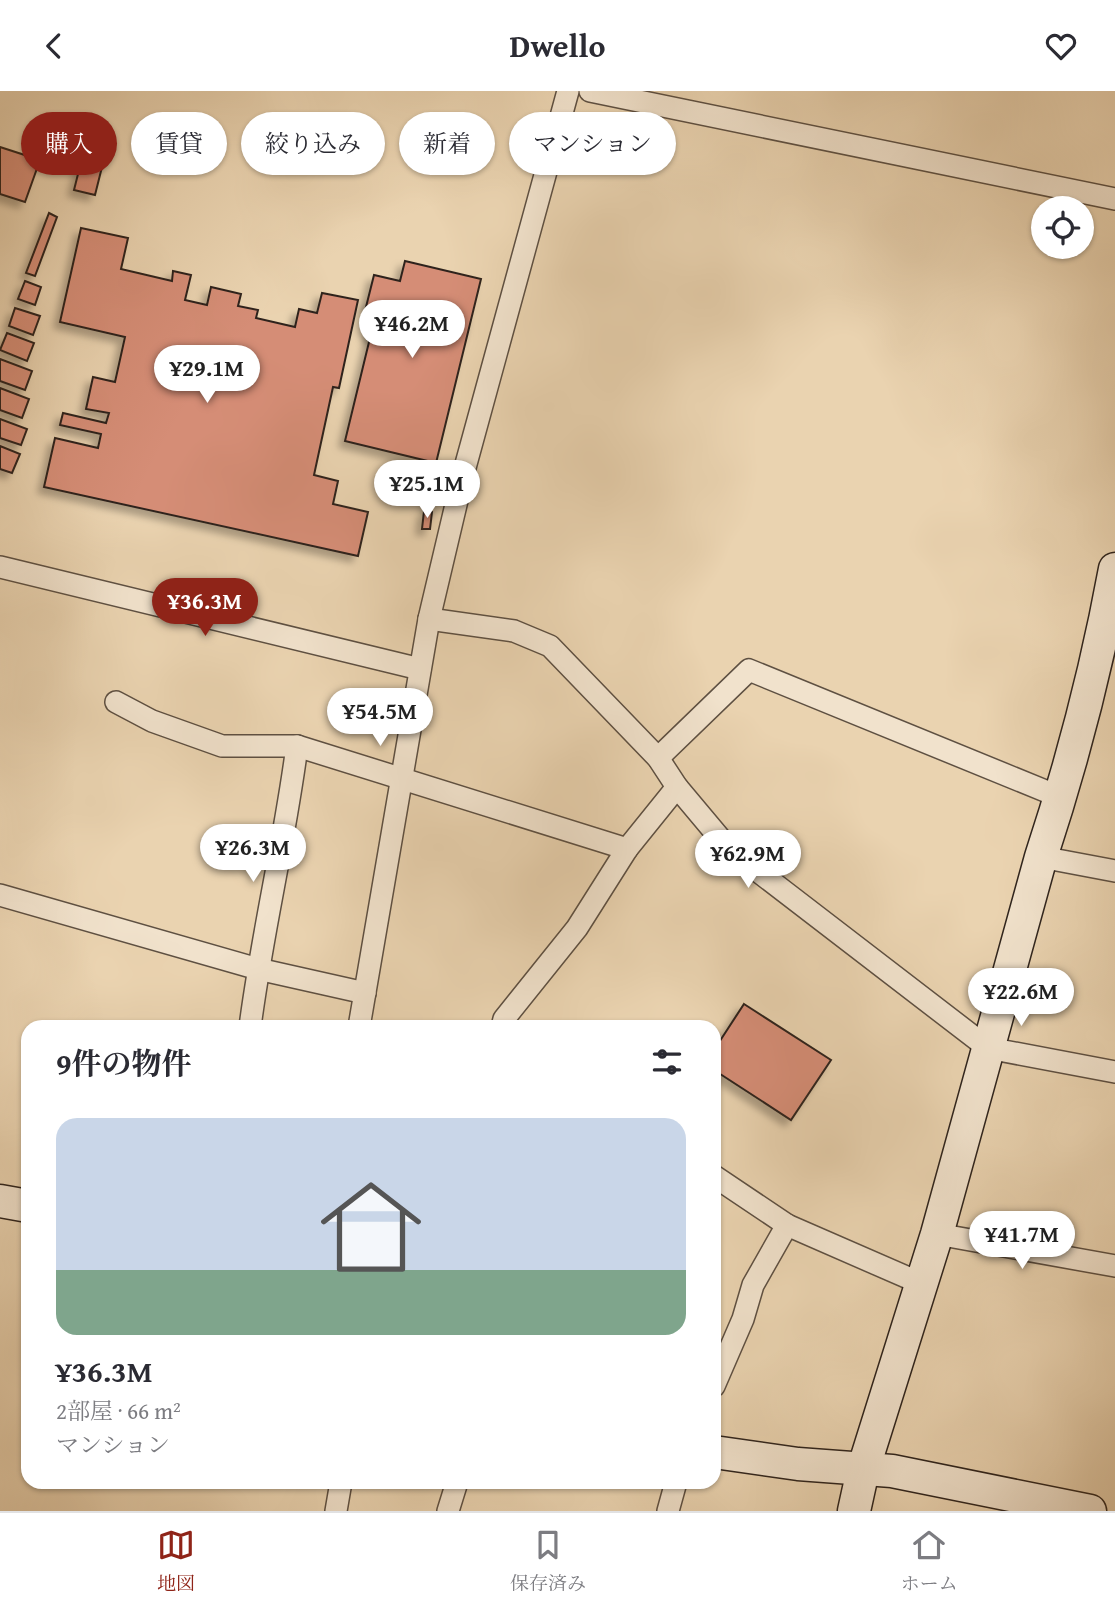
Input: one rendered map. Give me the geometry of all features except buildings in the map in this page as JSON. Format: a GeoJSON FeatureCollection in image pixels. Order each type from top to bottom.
{"type":"FeatureCollection","features":[{"type":"Feature","properties":{"kind":"street"},"geometry":{"type":"LineString","coordinates":[[360,1020],[429,619],[463,475],[568,91]]}},
{"type":"Feature","properties":{"kind":"street"},"geometry":{"type":"LineString","coordinates":[[590,91],[1115,199]]}},
{"type":"Feature","properties":{"kind":"street"},"geometry":{"type":"LineString","coordinates":[[0,567],[419,669]]}},
{"type":"Feature","properties":{"kind":"street"},"geometry":{"type":"LineString","coordinates":[[854,1511],[863,1471],[937,1234],[1041,857],[1107,657],[1115,569]]}},
{"type":"Feature","properties":{"kind":"street"},"geometry":{"type":"LineString","coordinates":[[429,619],[514,631],[550,646],[658,758],[677,787],[729,849],[988,1048],[1115,1072]]}},
{"type":"Feature","properties":{"kind":"street"},"geometry":{"type":"LineString","coordinates":[[658,758],[749,670],[1060,797]]}},
{"type":"Feature","properties":{"kind":"street"},"geometry":{"type":"LineString","coordinates":[[116,702],[152,721],[222,745],[297,745],[626,849]]}},
{"type":"Feature","properties":{"kind":"street"},"geometry":{"type":"LineString","coordinates":[[251,1020],[258,969],[288,820],[297,745]]}},
{"type":"Feature","properties":{"kind":"street"},"geometry":{"type":"LineString","coordinates":[[504,1020],[577,928],[626,849],[677,787]]}},
{"type":"Feature","properties":{"kind":"street"},"geometry":{"type":"LineString","coordinates":[[1041,857],[1115,871]]}},
{"type":"Feature","properties":{"kind":"street"},"geometry":{"type":"LineString","coordinates":[[0,895],[258,969],[365,993]]}},
{"type":"Feature","properties":{"kind":"street"},"geometry":{"type":"LineString","coordinates":[[721,1181],[787,1225],[920,1283]]}},
{"type":"Feature","properties":{"kind":"street"},"geometry":{"type":"LineString","coordinates":[[0,1201],[21,1205]]}},
{"type":"Feature","properties":{"kind":"street"},"geometry":{"type":"LineString","coordinates":[[721,1370],[743,1319],[753,1285],[787,1225]]}},
{"type":"Feature","properties":{"kind":"street"},"geometry":{"type":"LineString","coordinates":[[937,1234],[1115,1266]]}},
{"type":"Feature","properties":{"kind":"street"},"geometry":{"type":"LineString","coordinates":[[721,1453],[863,1471],[892,1471],[1090,1511]]}},
{"type":"Feature","properties":{"kind":"street"},"geometry":{"type":"LineString","coordinates":[[336,1511],[340,1489]]}},
{"type":"Feature","properties":{"kind":"street"},"geometry":{"type":"LineString","coordinates":[[448,1511],[455,1489]]}},
{"type":"Feature","properties":{"kind":"street"},"geometry":{"type":"LineString","coordinates":[[668,1511],[674,1489]]}}]}
